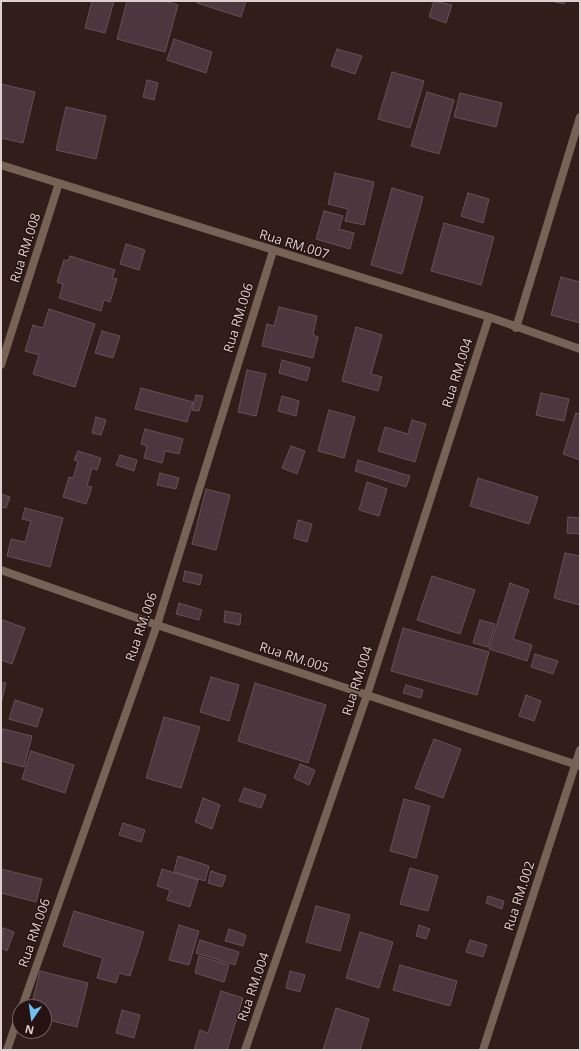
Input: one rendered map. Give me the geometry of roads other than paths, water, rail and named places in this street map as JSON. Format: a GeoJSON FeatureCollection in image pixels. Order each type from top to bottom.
{"type":"FeatureCollection","features":[{"type":"Feature","properties":{"kind":"street"},"geometry":{"type":"LineString","coordinates":[[516,328],[580,117]]}},
{"type":"Feature","properties":{"kind":"street","name":"Rua RM.007"},"geometry":{"type":"LineString","coordinates":[[1,165],[272,251],[489,317],[580,350]]}},
{"type":"Feature","properties":{"kind":"street","name":"Rua RM.008"},"geometry":{"type":"LineString","coordinates":[[1,365],[59,184]]}},
{"type":"Feature","properties":{"kind":"street","name":"Rua RM.006"},"geometry":{"type":"LineString","coordinates":[[25,999],[157,625],[272,251]]}},
{"type":"Feature","properties":{"kind":"street","name":"Rua RM.004"},"geometry":{"type":"LineString","coordinates":[[245,1050],[367,695],[489,317]]}},
{"type":"Feature","properties":{"kind":"street","name":"Rua RM.005"},"geometry":{"type":"LineString","coordinates":[[1,570],[157,625],[578,765]]}},
{"type":"Feature","properties":{"kind":"street","name":"Rua RM.002"},"geometry":{"type":"LineString","coordinates":[[483,1050],[578,765],[580,750]]}},
{"type":"Feature","properties":{"kind":"street"},"geometry":{"type":"LineString","coordinates":[[6,1050],[12,1034]]}}]}
